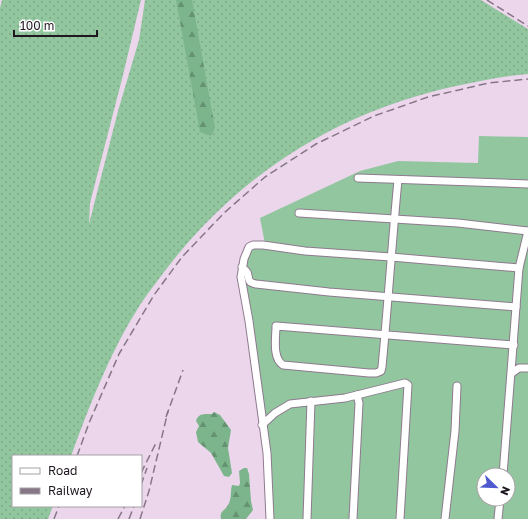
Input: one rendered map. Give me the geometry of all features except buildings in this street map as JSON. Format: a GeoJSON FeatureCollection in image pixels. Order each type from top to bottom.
{"type":"FeatureCollection","features":[{"type":"Feature","properties":{"kind":"lane"},"geometry":{"type":"LineString","coordinates":[[358,178],[528,184]]}},
{"type":"Feature","properties":{"kind":"lane"},"geometry":{"type":"LineString","coordinates":[[398,180],[394,220],[385,335],[382,367],[380,371],[376,373],[283,365],[278,362],[276,356],[276,326],[385,335],[514,345]]}},
{"type":"Feature","properties":{"kind":"lane"},"geometry":{"type":"LineString","coordinates":[[299,213],[458,223],[528,231],[519,268],[504,467]]}},
{"type":"Feature","properties":{"kind":"lane"},"geometry":{"type":"LineString","coordinates":[[270,519],[267,453],[249,321],[241,276],[246,252],[249,247],[253,245],[305,251],[519,268]]}},
{"type":"Feature","properties":{"kind":"lane"},"geometry":{"type":"LineString","coordinates":[[242,267],[247,272],[248,280],[256,284],[388,297],[516,307]]}},
{"type":"Feature","properties":{"kind":"lane"},"geometry":{"type":"LineString","coordinates":[[512,373],[519,368],[528,368]]}},
{"type":"Feature","properties":{"kind":"lane"},"geometry":{"type":"LineString","coordinates":[[262,425],[285,406],[290,404],[345,398],[405,383],[408,385],[400,519]]}},
{"type":"Feature","properties":{"kind":"lane"},"geometry":{"type":"LineString","coordinates":[[445,519],[455,431],[457,386]]}},
{"type":"Feature","properties":{"kind":"lane"},"geometry":{"type":"LineString","coordinates":[[353,519],[359,403],[357,395]]}},
{"type":"Feature","properties":{"kind":"lane"},"geometry":{"type":"LineString","coordinates":[[307,519],[311,401]]}},
{"type":"Feature","properties":{"kind":"lane"},"geometry":{"type":"LineString","coordinates":[[498,519],[499,507]]}},
{"type":"Feature","properties":{"kind":"green space"},"geometry":{"type":"Polygon","coordinates":[[[2,0],[141,0],[90,203],[89,224],[118,111],[139,40],[145,0],[481,0],[528,29],[528,74],[501,77],[456,86],[412,97],[370,112],[330,131],[293,152],[257,177],[224,206],[193,237],[164,272],[143,301],[129,323],[110,360],[93,398],[71,455],[12,455],[12,507],[53,507],[48,519],[0,519],[0,8],[2,0]]]}},
{"type":"Feature","properties":{"kind":"green space"},"geometry":{"type":"Polygon","coordinates":[[[176,0],[192,0],[215,128],[211,136],[200,132],[176,0]]]}},
{"type":"Feature","properties":{"kind":"green space"},"geometry":{"type":"Polygon","coordinates":[[[479,136],[528,137],[528,519],[271,519],[246,300],[245,254],[250,248],[266,249],[260,218],[360,171],[398,161],[478,163],[479,136]]]}},
{"type":"Feature","properties":{"kind":"green space"},"geometry":{"type":"Polygon","coordinates":[[[214,412],[220,415],[231,430],[228,448],[232,473],[229,477],[224,476],[211,453],[198,442],[196,432],[199,426],[196,421],[197,418],[202,414],[212,414],[214,412]]]}},
{"type":"Feature","properties":{"kind":"green space"},"geometry":{"type":"Polygon","coordinates":[[[247,468],[249,474],[253,510],[246,519],[221,519],[222,513],[230,500],[232,485],[239,486],[239,471],[247,468]]]}},
{"type":"Feature","properties":{"kind":"railway"},"geometry":{"type":"LineString","coordinates":[[487,0],[528,26]]}},
{"type":"Feature","properties":{"kind":"railway"},"geometry":{"type":"LineString","coordinates":[[77,455],[89,423],[119,354],[154,295],[182,257],[224,213],[265,177],[316,144],[374,116],[428,97],[489,83],[528,79]]}},
{"type":"Feature","properties":{"kind":"railway"},"geometry":{"type":"LineString","coordinates":[[166,417],[183,370]]}},
{"type":"Feature","properties":{"kind":"railway"},"geometry":{"type":"LineString","coordinates":[[140,519],[149,491],[168,411]]}},
{"type":"Feature","properties":{"kind":"railway"},"geometry":{"type":"LineString","coordinates":[[142,471],[156,443]]}},
{"type":"Feature","properties":{"kind":"railway"},"geometry":{"type":"LineString","coordinates":[[142,482],[147,468]]}},
{"type":"Feature","properties":{"kind":"railway"},"geometry":{"type":"LineString","coordinates":[[54,519],[59,507]]}},
{"type":"Feature","properties":{"kind":"railway"},"geometry":{"type":"LineString","coordinates":[[118,519],[124,507]]}},
{"type":"Feature","properties":{"kind":"railway"},"geometry":{"type":"LineString","coordinates":[[129,519],[134,507]]}}]}
